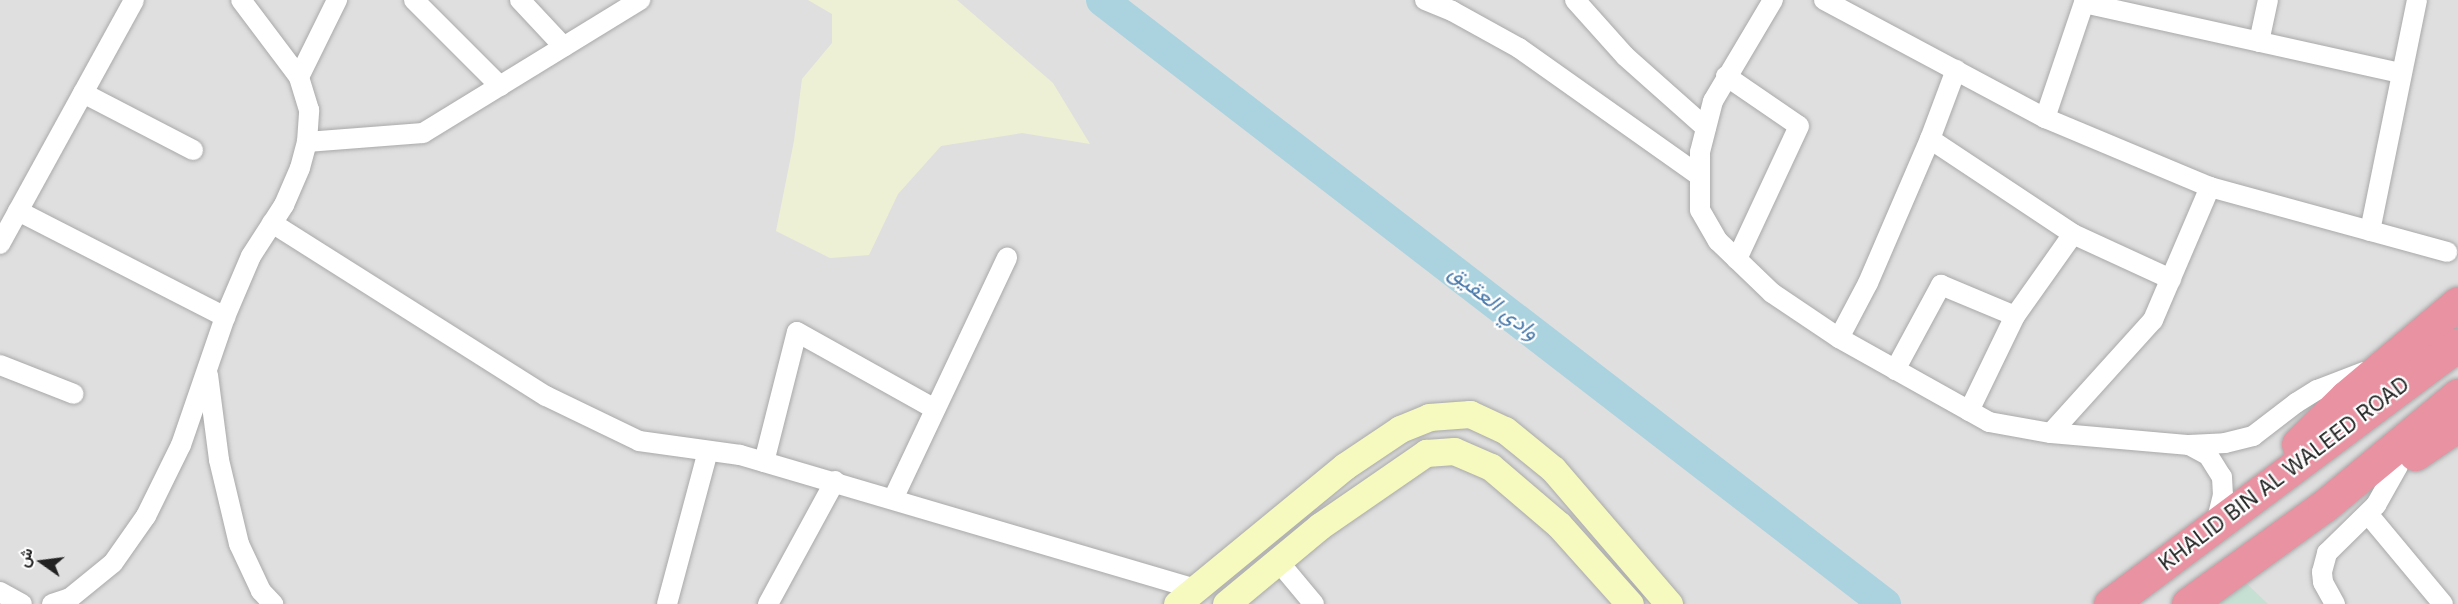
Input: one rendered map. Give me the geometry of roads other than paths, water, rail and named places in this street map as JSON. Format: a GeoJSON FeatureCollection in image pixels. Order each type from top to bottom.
{"type":"FeatureCollection","features":[{"type":"Feature","properties":{"kind":"highway"},"geometry":{"type":"LineString","coordinates":[[2284,474],[2300,439],[2458,303]]}},
{"type":"Feature","properties":{"kind":"highway","name":"KHALID BIN AL WALEED ROAD"},"geometry":{"type":"LineString","coordinates":[[2110,604],[2458,345]]}},
{"type":"Feature","properties":{"kind":"highway","name":"KHALID BIN AL WALEED ROAD"},"geometry":{"type":"LineString","coordinates":[[2188,604],[2229,572],[2324,506],[2458,395]]}},
{"type":"Feature","properties":{"kind":"highway"},"geometry":{"type":"LineString","coordinates":[[2324,506],[2353,499],[2458,425]]}},
{"type":"Feature","properties":{"kind":"street"},"geometry":{"type":"LineString","coordinates":[[0,244],[134,0]]}},
{"type":"Feature","properties":{"kind":"street"},"geometry":{"type":"LineString","coordinates":[[52,604],[70,598],[113,563],[146,516],[181,445],[225,317],[251,256],[284,205],[307,142],[309,111],[299,77],[241,0]]}},
{"type":"Feature","properties":{"kind":"street"},"geometry":{"type":"LineString","coordinates":[[299,77],[336,0]]}},
{"type":"Feature","properties":{"kind":"street"},"geometry":{"type":"LineString","coordinates":[[414,0],[501,86]]}},
{"type":"Feature","properties":{"kind":"street"},"geometry":{"type":"LineString","coordinates":[[520,0],[564,47]]}},
{"type":"Feature","properties":{"kind":"street"},"geometry":{"type":"LineString","coordinates":[[307,142],[423,134],[640,0]]}},
{"type":"Feature","properties":{"kind":"street"},"geometry":{"type":"LineString","coordinates":[[1425,0],[1452,11],[1519,48],[1700,176]]}},
{"type":"Feature","properties":{"kind":"street"},"geometry":{"type":"LineString","coordinates":[[1575,0],[1625,56],[1706,128]]}},
{"type":"Feature","properties":{"kind":"street"},"geometry":{"type":"LineString","coordinates":[[1773,0],[1713,101],[1700,152],[1700,210],[1718,241],[1772,293],[1839,338],[1989,422],[2051,433],[2189,445],[2225,442],[2253,436],[2317,390],[2381,368]]}},
{"type":"Feature","properties":{"kind":"street"},"geometry":{"type":"LineString","coordinates":[[1824,0],[2045,118],[2210,187],[2447,252]]}},
{"type":"Feature","properties":{"kind":"street"},"geometry":{"type":"LineString","coordinates":[[2259,42],[2268,0]]}},
{"type":"Feature","properties":{"kind":"street"},"geometry":{"type":"LineString","coordinates":[[2370,231],[2416,0]]}},
{"type":"Feature","properties":{"kind":"street"},"geometry":{"type":"LineString","coordinates":[[2045,118],[2085,2],[2402,73]]}},
{"type":"Feature","properties":{"kind":"street"},"geometry":{"type":"LineString","coordinates":[[1839,338],[1868,284],[1930,139],[1956,70]]}},
{"type":"Feature","properties":{"kind":"street"},"geometry":{"type":"LineString","coordinates":[[1726,76],[1799,126],[1737,259]]}},
{"type":"Feature","properties":{"kind":"street"},"geometry":{"type":"LineString","coordinates":[[83,93],[193,150]]}},
{"type":"Feature","properties":{"kind":"street"},"geometry":{"type":"LineString","coordinates":[[1930,139],[2073,234],[2171,279]]}},
{"type":"Feature","properties":{"kind":"street"},"geometry":{"type":"LineString","coordinates":[[2051,433],[2153,320],[2210,187]]}},
{"type":"Feature","properties":{"kind":"street"},"geometry":{"type":"LineString","coordinates":[[18,211],[225,317]]}},
{"type":"Feature","properties":{"kind":"street"},"geometry":{"type":"LineString","coordinates":[[272,223],[546,396],[639,441],[764,462],[835,482],[1187,596],[1345,466],[1400,429],[1429,417],[1470,414],[1505,429],[1553,469],[1669,604]]}},
{"type":"Feature","properties":{"kind":"street"},"geometry":{"type":"LineString","coordinates":[[1969,411],[2015,316],[2073,234]]}},
{"type":"Feature","properties":{"kind":"street"},"geometry":{"type":"LineString","coordinates":[[893,499],[1007,258]]}},
{"type":"Feature","properties":{"kind":"street"},"geometry":{"type":"LineString","coordinates":[[1895,370],[1941,285],[2015,316]]}},
{"type":"Feature","properties":{"kind":"street"},"geometry":{"type":"LineString","coordinates":[[764,462],[797,332],[935,410]]}},
{"type":"Feature","properties":{"kind":"street"},"geometry":{"type":"LineString","coordinates":[[0,365],[74,394]]}},
{"type":"Feature","properties":{"kind":"street"},"geometry":{"type":"LineString","coordinates":[[207,369],[219,460],[239,544],[261,591],[273,604]]}},
{"type":"Feature","properties":{"kind":"street"},"geometry":{"type":"LineString","coordinates":[[2189,445],[2208,455],[2222,477],[2223,495],[2207,531]]}},
{"type":"Feature","properties":{"kind":"street"},"geometry":{"type":"LineString","coordinates":[[668,604],[708,451]]}},
{"type":"Feature","properties":{"kind":"street"},"geometry":{"type":"LineString","coordinates":[[1226,604],[1320,526],[1426,453],[1454,451],[1491,466],[1559,525],[1630,604]]}},
{"type":"Feature","properties":{"kind":"street"},"geometry":{"type":"LineString","coordinates":[[2335,604],[2323,582],[2322,572],[2327,553],[2368,514],[2385,492],[2398,466]]}},
{"type":"Feature","properties":{"kind":"street"},"geometry":{"type":"LineString","coordinates":[[768,604],[835,482]]}},
{"type":"Feature","properties":{"kind":"street"},"geometry":{"type":"LineString","coordinates":[[2368,514],[2444,604]]}},
{"type":"Feature","properties":{"kind":"street"},"geometry":{"type":"LineString","coordinates":[[1278,561],[1314,604]]}},
{"type":"Feature","properties":{"kind":"street"},"geometry":{"type":"LineString","coordinates":[[0,592],[22,604]]}},
{"type":"Feature","properties":{"kind":"waterway","name":"وادي العقيق"},"geometry":{"type":"LineString","coordinates":[[1102,0],[1885,604]]}}]}
